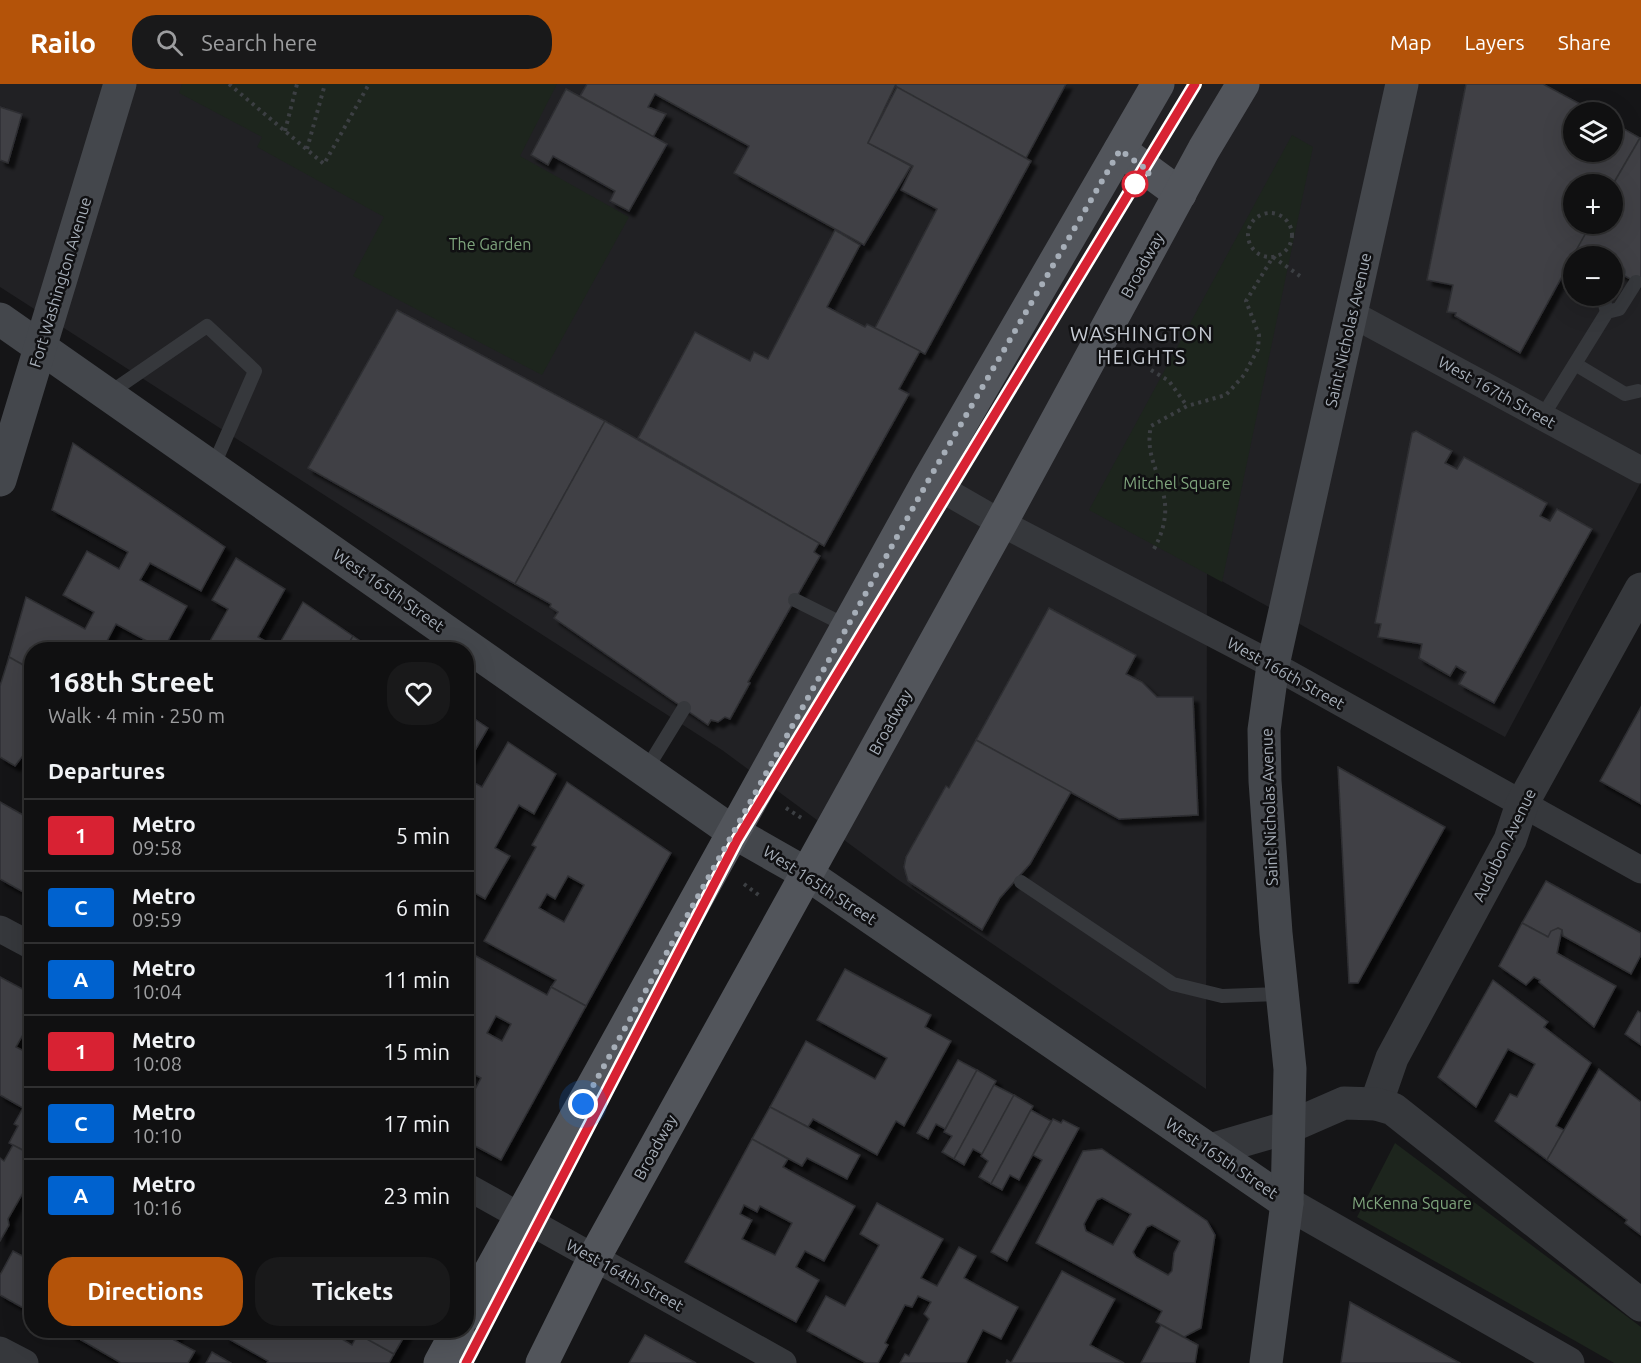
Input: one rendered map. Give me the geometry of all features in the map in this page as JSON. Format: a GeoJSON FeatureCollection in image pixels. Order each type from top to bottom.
{"type":"FeatureCollection","features":[{"type":"Feature","properties":{"kind":"main road","name":"Fort Washington Avenue"},"geometry":{"type":"LineString","coordinates":[[0,480],[120,84]]}},
{"type":"Feature","properties":{"kind":"main road"},"geometry":{"type":"LineString","coordinates":[[474,1301],[928,481],[1158,84]]}},
{"type":"Feature","properties":{"kind":"main road","name":"Broadway"},"geometry":{"type":"LineString","coordinates":[[542,1363],[594,1258],[1001,523],[1180,194],[1243,84]]}},
{"type":"Feature","properties":{"kind":"main road","name":"Saint Nicholas Avenue"},"geometry":{"type":"LineString","coordinates":[[1266,1363],[1287,1203],[1290,1069],[1265,781],[1264,730],[1273,665],[1402,84]]}},
{"type":"Feature","properties":{"kind":"main road"},"geometry":{"type":"LineString","coordinates":[[1120,150],[1180,194]]}},
{"type":"Feature","properties":{"kind":"main road","name":"West 165th Street"},"geometry":{"type":"LineString","coordinates":[[0,319],[463,642]]}},
{"type":"Feature","properties":{"kind":"main road","name":"West 165th Street"},"geometry":{"type":"LineString","coordinates":[[474,650],[733,832],[807,874],[1287,1203]]}},
{"type":"Feature","properties":{"kind":"main road"},"geometry":{"type":"LineString","coordinates":[[440,1363],[454,1338]]}},
{"type":"Feature","properties":{"kind":"street","name":"West 167th Street"},"geometry":{"type":"LineString","coordinates":[[1352,314],[1641,470]]}},
{"type":"Feature","properties":{"kind":"street","name":"West 166th Street"},"geometry":{"type":"LineString","coordinates":[[928,481],[1001,523],[1273,665],[1641,870]]}},
{"type":"Feature","properties":{"kind":"street","name":"Audubon Avenue"},"geometry":{"type":"LineString","coordinates":[[1376,1104],[1392,1058],[1510,840],[1522,804],[1641,589]]}},
{"type":"Feature","properties":{"kind":"street"},"geometry":{"type":"LineString","coordinates":[[0,929],[24,942]]}},
{"type":"Feature","properties":{"kind":"street"},"geometry":{"type":"LineString","coordinates":[[1210,1150],[1289,1127],[1344,1103],[1376,1104],[1401,1114],[1641,1305]]}},
{"type":"Feature","properties":{"kind":"street","name":"West 164th Street"},"geometry":{"type":"LineString","coordinates":[[474,1190],[783,1363]]}},
{"type":"Feature","properties":{"kind":"street","name":"West 165th Street"},"geometry":{"type":"LineString","coordinates":[[1287,1203],[1568,1363]]}},
{"type":"Feature","properties":{"kind":"street"},"geometry":{"type":"LineString","coordinates":[[0,1350],[25,1363]]}},
{"type":"Feature","properties":{"kind":"lane"},"geometry":{"type":"LineString","coordinates":[[1542,417],[1607,312],[1620,309],[1636,282]]}},
{"type":"Feature","properties":{"kind":"lane"},"geometry":{"type":"LineString","coordinates":[[1605,306],[1607,312]]}},
{"type":"Feature","properties":{"kind":"lane"},"geometry":{"type":"LineString","coordinates":[[108,394],[207,326],[255,371],[213,467]]}},
{"type":"Feature","properties":{"kind":"lane"},"geometry":{"type":"LineString","coordinates":[[1575,364],[1625,394],[1638,391]]}},
{"type":"Feature","properties":{"kind":"lane"},"geometry":{"type":"LineString","coordinates":[[795,600],[847,626]]}},
{"type":"Feature","properties":{"kind":"lane"},"geometry":{"type":"LineString","coordinates":[[645,770],[684,708]]}},
{"type":"Feature","properties":{"kind":"lane"},"geometry":{"type":"LineString","coordinates":[[1021,882],[1173,984],[1222,996],[1282,994]]}},
{"type":"Feature","properties":{"kind":"path"},"geometry":{"type":"LineString","coordinates":[[229,84],[324,164],[369,84]]}},
{"type":"Feature","properties":{"kind":"path"},"geometry":{"type":"LineString","coordinates":[[285,131],[297,84]]}},
{"type":"Feature","properties":{"kind":"path"},"geometry":{"type":"LineString","coordinates":[[307,149],[325,84]]}},
{"type":"Feature","properties":{"kind":"path"},"geometry":{"type":"LineString","coordinates":[[1154,549],[1163,532],[1166,504],[1148,438],[1151,426],[1187,406],[1226,395],[1251,364],[1258,349],[1259,335],[1246,301],[1273,257],[1287,250],[1291,244],[1292,228],[1281,215],[1266,213],[1252,220],[1249,227],[1249,243],[1259,254],[1273,257],[1300,276]]}},
{"type":"Feature","properties":{"kind":"path"},"geometry":{"type":"LineString","coordinates":[[1151,370],[1169,381],[1187,406]]}},
{"type":"Feature","properties":{"kind":"shaded area"},"geometry":{"type":"Polygon","coordinates":[[[0,84],[1543,84],[1576,102],[1563,102],[1563,162],[1623,162],[1623,128],[1641,138],[1641,482],[1505,737],[1207,573],[1206,1089],[897,879],[722,750],[0,287],[0,84]]]}},
{"type":"Feature","properties":{"kind":"green space","name":"The Garden"},"geometry":{"type":"Polygon","coordinates":[[[182,84],[557,84],[520,156],[629,217],[542,375],[353,276],[384,217],[257,147],[262,137],[179,93],[182,84]]]}},
{"type":"Feature","properties":{"kind":"green space","name":"Mitchel Square"},"geometry":{"type":"Polygon","coordinates":[[[1292,135],[1313,147],[1222,582],[1089,510],[1292,135]]]}},
{"type":"Feature","properties":{"kind":"green space","name":"McKenna Square"},"geometry":{"type":"Polygon","coordinates":[[[1395,1143],[1641,1327],[1641,1363],[1614,1363],[1357,1217],[1395,1143]]]}},
{"type":"Feature","properties":{"kind":"building"},"geometry":{"type":"Polygon","coordinates":[[[587,84],[896,84],[868,143],[911,166],[864,245],[734,173],[749,146],[655,94],[648,107],[666,114],[653,137],[580,96],[587,84]]]}},
{"type":"Feature","properties":{"kind":"building"},"geometry":{"type":"Polygon","coordinates":[[[896,84],[1066,84],[1026,158],[896,87],[896,84]]]}},
{"type":"Feature","properties":{"kind":"building"},"geometry":{"type":"Polygon","coordinates":[[[1466,84],[1543,84],[1576,102],[1563,102],[1563,162],[1623,162],[1623,128],[1640,138],[1619,174],[1563,174],[1563,234],[1585,234],[1579,246],[1563,246],[1563,275],[1520,353],[1455,316],[1456,313],[1447,312],[1453,285],[1427,280],[1466,84]]]}},
{"type":"Feature","properties":{"kind":"building"},"geometry":{"type":"Polygon","coordinates":[[[897,87],[1031,161],[925,354],[875,328],[937,209],[901,190],[913,166],[868,143],[897,87]]]}},
{"type":"Feature","properties":{"kind":"building"},"geometry":{"type":"Polygon","coordinates":[[[566,89],[667,144],[629,211],[610,201],[615,191],[553,156],[548,165],[531,155],[566,89]]]}},
{"type":"Feature","properties":{"kind":"building"},"geometry":{"type":"Polygon","coordinates":[[[0,107],[22,114],[8,163],[0,160],[0,107]]]}},
{"type":"Feature","properties":{"kind":"building"},"geometry":{"type":"Polygon","coordinates":[[[1641,138],[1641,285],[1623,275],[1623,246],[1579,246],[1585,234],[1623,234],[1623,174],[1619,174],[1641,138]]]}},
{"type":"Feature","properties":{"kind":"building"},"geometry":{"type":"Polygon","coordinates":[[[835,230],[860,245],[827,307],[865,327],[867,324],[920,351],[899,389],[909,394],[824,546],[638,438],[695,332],[750,361],[754,352],[768,359],[835,230]]]}},
{"type":"Feature","properties":{"kind":"building"},"geometry":{"type":"Polygon","coordinates":[[[397,310],[605,421],[515,584],[308,468],[397,310]]]}},
{"type":"Feature","properties":{"kind":"building"},"geometry":{"type":"Polygon","coordinates":[[[605,421],[819,543],[814,552],[820,556],[748,682],[750,683],[730,719],[725,717],[718,722],[711,720],[708,725],[554,618],[558,612],[550,607],[551,604],[515,584],[605,421]]]}},
{"type":"Feature","properties":{"kind":"building"},"geometry":{"type":"Polygon","coordinates":[[[1416,431],[1452,451],[1445,463],[1457,469],[1464,457],[1547,503],[1540,516],[1550,521],[1557,509],[1592,529],[1494,703],[1459,684],[1466,672],[1456,666],[1450,676],[1419,658],[1422,644],[1378,637],[1381,624],[1375,623],[1412,433],[1416,431]]]}},
{"type":"Feature","properties":{"kind":"building"},"geometry":{"type":"Polygon","coordinates":[[[73,443],[225,547],[201,591],[150,563],[140,580],[187,606],[167,642],[149,642],[116,624],[107,641],[109,642],[24,642],[24,665],[9,657],[26,597],[85,629],[94,612],[63,595],[87,551],[119,569],[128,552],[52,510],[73,443]]]}},
{"type":"Feature","properties":{"kind":"building"},"geometry":{"type":"Polygon","coordinates":[[[236,558],[285,589],[258,637],[267,642],[209,642],[228,609],[212,600],[236,558]]]}},
{"type":"Feature","properties":{"kind":"building"},"geometry":{"type":"Polygon","coordinates":[[[303,602],[353,636],[350,642],[280,642],[303,602]]]}},
{"type":"Feature","properties":{"kind":"building"},"geometry":{"type":"Polygon","coordinates":[[[1049,608],[1136,655],[1126,674],[1142,682],[1157,697],[1193,697],[1198,815],[1119,819],[976,740],[1049,608]]]}},
{"type":"Feature","properties":{"kind":"building"},"geometry":{"type":"Polygon","coordinates":[[[353,636],[362,642],[350,642],[353,636]]]}},
{"type":"Feature","properties":{"kind":"building"},"geometry":{"type":"Polygon","coordinates":[[[9,657],[24,665],[24,754],[15,766],[0,757],[0,686],[9,657]]]}},
{"type":"Feature","properties":{"kind":"building"},"geometry":{"type":"Polygon","coordinates":[[[1641,707],[1641,804],[1600,781],[1641,707]]]}},
{"type":"Feature","properties":{"kind":"building"},"geometry":{"type":"Polygon","coordinates":[[[474,718],[488,728],[474,752],[474,718]]]}},
{"type":"Feature","properties":{"kind":"building"},"geometry":{"type":"Polygon","coordinates":[[[976,740],[1071,792],[1030,864],[1000,898],[982,930],[908,881],[904,867],[906,857],[946,786],[949,788],[976,740]]]}},
{"type":"Feature","properties":{"kind":"building"},"geometry":{"type":"Polygon","coordinates":[[[508,742],[556,774],[534,814],[519,805],[495,848],[510,856],[485,899],[474,893],[474,782],[482,787],[508,742]]]}},
{"type":"Feature","properties":{"kind":"building"},"geometry":{"type":"Polygon","coordinates":[[[1338,767],[1445,827],[1358,983],[1349,983],[1338,767]]]}},
{"type":"Feature","properties":{"kind":"building"},"geometry":{"type":"Polygon","coordinates":[[[567,782],[671,853],[586,1006],[551,987],[556,980],[484,941],[536,847],[532,845],[567,782]],[[568,876],[555,899],[547,894],[539,908],[564,922],[584,885],[568,876]]]}},
{"type":"Feature","properties":{"kind":"building"},"geometry":{"type":"Polygon","coordinates":[[[0,802],[24,816],[24,892],[0,879],[0,802]]]}},
{"type":"Feature","properties":{"kind":"building"},"geometry":{"type":"Polygon","coordinates":[[[1546,881],[1641,933],[1641,955],[1631,974],[1563,936],[1562,930],[1558,928],[1548,937],[1522,923],[1546,881]]]}},
{"type":"Feature","properties":{"kind":"building"},"geometry":{"type":"Polygon","coordinates":[[[1522,923],[1548,937],[1551,931],[1558,928],[1562,930],[1557,953],[1616,986],[1594,1027],[1539,982],[1540,980],[1534,977],[1526,985],[1499,966],[1522,923]]]}},
{"type":"Feature","properties":{"kind":"building"},"geometry":{"type":"Polygon","coordinates":[[[476,956],[547,995],[551,987],[586,1006],[501,1160],[474,1145],[474,1091],[481,1078],[474,1074],[474,959],[476,956]],[[496,1016],[487,1033],[502,1041],[511,1024],[496,1016]]]}},
{"type":"Feature","properties":{"kind":"building"},"geometry":{"type":"Polygon","coordinates":[[[845,969],[931,1015],[925,1027],[951,1041],[904,1126],[896,1121],[877,1155],[813,1119],[808,1127],[770,1107],[806,1041],[875,1079],[887,1058],[817,1020],[845,969]]]}},
{"type":"Feature","properties":{"kind":"building"},"geometry":{"type":"Polygon","coordinates":[[[0,977],[24,990],[24,1033],[16,1047],[24,1051],[24,1151],[9,1143],[18,1126],[14,1124],[23,1108],[0,1095],[0,977]]]}},
{"type":"Feature","properties":{"kind":"building"},"geometry":{"type":"Polygon","coordinates":[[[1493,980],[1548,1022],[1544,1027],[1591,1063],[1556,1126],[1564,1130],[1547,1160],[1495,1121],[1510,1094],[1517,1097],[1535,1064],[1508,1049],[1476,1107],[1438,1077],[1493,980]]]}},
{"type":"Feature","properties":{"kind":"building"},"geometry":{"type":"Polygon","coordinates":[[[1638,1011],[1641,1013],[1641,1045],[1625,1034],[1638,1011]]]}},
{"type":"Feature","properties":{"kind":"building"},"geometry":{"type":"Polygon","coordinates":[[[958,1060],[977,1070],[945,1129],[936,1124],[928,1139],[917,1133],[958,1060]]]}},
{"type":"Feature","properties":{"kind":"building"},"geometry":{"type":"Polygon","coordinates":[[[1599,1069],[1641,1102],[1641,1235],[1625,1223],[1627,1220],[1547,1160],[1599,1069]]]}},
{"type":"Feature","properties":{"kind":"building"},"geometry":{"type":"Polygon","coordinates":[[[977,1070],[996,1081],[954,1159],[942,1152],[952,1136],[944,1132],[977,1070]]]}},
{"type":"Feature","properties":{"kind":"building"},"geometry":{"type":"Polygon","coordinates":[[[994,1085],[1014,1095],[982,1154],[973,1149],[964,1165],[954,1159],[994,1085]]]}},
{"type":"Feature","properties":{"kind":"building"},"geometry":{"type":"Polygon","coordinates":[[[1014,1095],[1033,1106],[991,1184],[979,1177],[988,1161],[981,1156],[1014,1095]]]}},
{"type":"Feature","properties":{"kind":"building"},"geometry":{"type":"Polygon","coordinates":[[[770,1107],[860,1155],[847,1179],[807,1158],[802,1166],[752,1139],[770,1107]]]}},
{"type":"Feature","properties":{"kind":"building"},"geometry":{"type":"Polygon","coordinates":[[[1031,1110],[1051,1121],[1019,1180],[1010,1175],[1002,1190],[991,1184],[1031,1110]]]}},
{"type":"Feature","properties":{"kind":"building"},"geometry":{"type":"Polygon","coordinates":[[[1053,1119],[1061,1123],[1063,1120],[1079,1128],[1007,1261],[991,1252],[1042,1160],[1033,1155],[1053,1119]]]}},
{"type":"Feature","properties":{"kind":"building"},"geometry":{"type":"Polygon","coordinates":[[[752,1139],[788,1159],[783,1167],[855,1206],[824,1261],[805,1251],[796,1267],[819,1280],[796,1322],[685,1262],[752,1139]],[[744,1205],[740,1214],[752,1220],[742,1239],[775,1255],[792,1223],[760,1206],[757,1212],[744,1205]]]}},
{"type":"Feature","properties":{"kind":"building"},"geometry":{"type":"Polygon","coordinates":[[[13,1145],[24,1151],[24,1191],[8,1219],[9,1225],[0,1241],[0,1158],[4,1161],[13,1145]]]}},
{"type":"Feature","properties":{"kind":"building"},"geometry":{"type":"Polygon","coordinates":[[[1102,1149],[1207,1221],[1215,1235],[1201,1328],[1184,1337],[1156,1322],[1162,1311],[1036,1243],[1083,1151],[1102,1149]],[[1102,1198],[1097,1200],[1084,1224],[1086,1231],[1113,1245],[1131,1214],[1102,1198]],[[1152,1225],[1147,1227],[1133,1252],[1136,1257],[1168,1275],[1172,1271],[1174,1253],[1180,1241],[1152,1225]]]}},
{"type":"Feature","properties":{"kind":"building"},"geometry":{"type":"Polygon","coordinates":[[[877,1203],[943,1239],[921,1278],[937,1286],[959,1247],[976,1256],[964,1278],[1018,1307],[1001,1339],[983,1330],[966,1363],[900,1363],[905,1354],[909,1356],[929,1319],[924,1314],[931,1302],[918,1296],[912,1307],[905,1305],[885,1343],[888,1345],[878,1363],[866,1363],[807,1331],[826,1296],[845,1306],[879,1245],[860,1234],[877,1203]]]}},
{"type":"Feature","properties":{"kind":"building"},"geometry":{"type":"Polygon","coordinates":[[[13,1251],[24,1257],[24,1308],[0,1295],[0,1275],[13,1251]]]}},
{"type":"Feature","properties":{"kind":"building"},"geometry":{"type":"Polygon","coordinates":[[[1062,1271],[1115,1299],[1090,1345],[1124,1363],[1011,1363],[1062,1271]]]}},
{"type":"Feature","properties":{"kind":"building"},"geometry":{"type":"Polygon","coordinates":[[[1350,1302],[1460,1363],[1341,1363],[1350,1302]]]}},
{"type":"Feature","properties":{"kind":"building"},"geometry":{"type":"Polygon","coordinates":[[[1161,1325],[1198,1345],[1195,1363],[1141,1363],[1161,1325]]]}},
{"type":"Feature","properties":{"kind":"building"},"geometry":{"type":"Polygon","coordinates":[[[645,1335],[696,1363],[629,1363],[645,1335]]]}},
{"type":"Feature","properties":{"kind":"building"},"geometry":{"type":"Polygon","coordinates":[[[82,1338],[175,1338],[174,1340],[195,1351],[188,1363],[121,1363],[81,1340],[82,1338]]]}},
{"type":"Feature","properties":{"kind":"building"},"geometry":{"type":"Polygon","coordinates":[[[227,1338],[340,1338],[352,1345],[356,1338],[365,1338],[394,1354],[389,1363],[267,1363],[268,1361],[227,1338]]]}},
{"type":"Feature","properties":{"kind":"building"},"geometry":{"type":"Polygon","coordinates":[[[365,1338],[403,1338],[394,1354],[365,1338]]]}},
{"type":"Feature","properties":{"kind":"building"},"geometry":{"type":"Polygon","coordinates":[[[212,1352],[231,1363],[206,1363],[212,1352]]]}},
{"type":"Feature","properties":{"kind":"metro line","name":"1"},"geometry":{"type":"LineString","coordinates":[[466,1363],[737,840],[1195,84]]}},
{"type":"Feature","properties":{"kind":"district","name":"WASHINGTON HEIGHTS"},"geometry":{"type":"Point","coordinates":[1142,344]}},
{"type":"Feature","properties":{"kind":"route"},"geometry":{"type":"LineString","coordinates":[[583,1104],[757,786],[928,481],[1120,150],[1150,172],[1135,184]]}}]}
